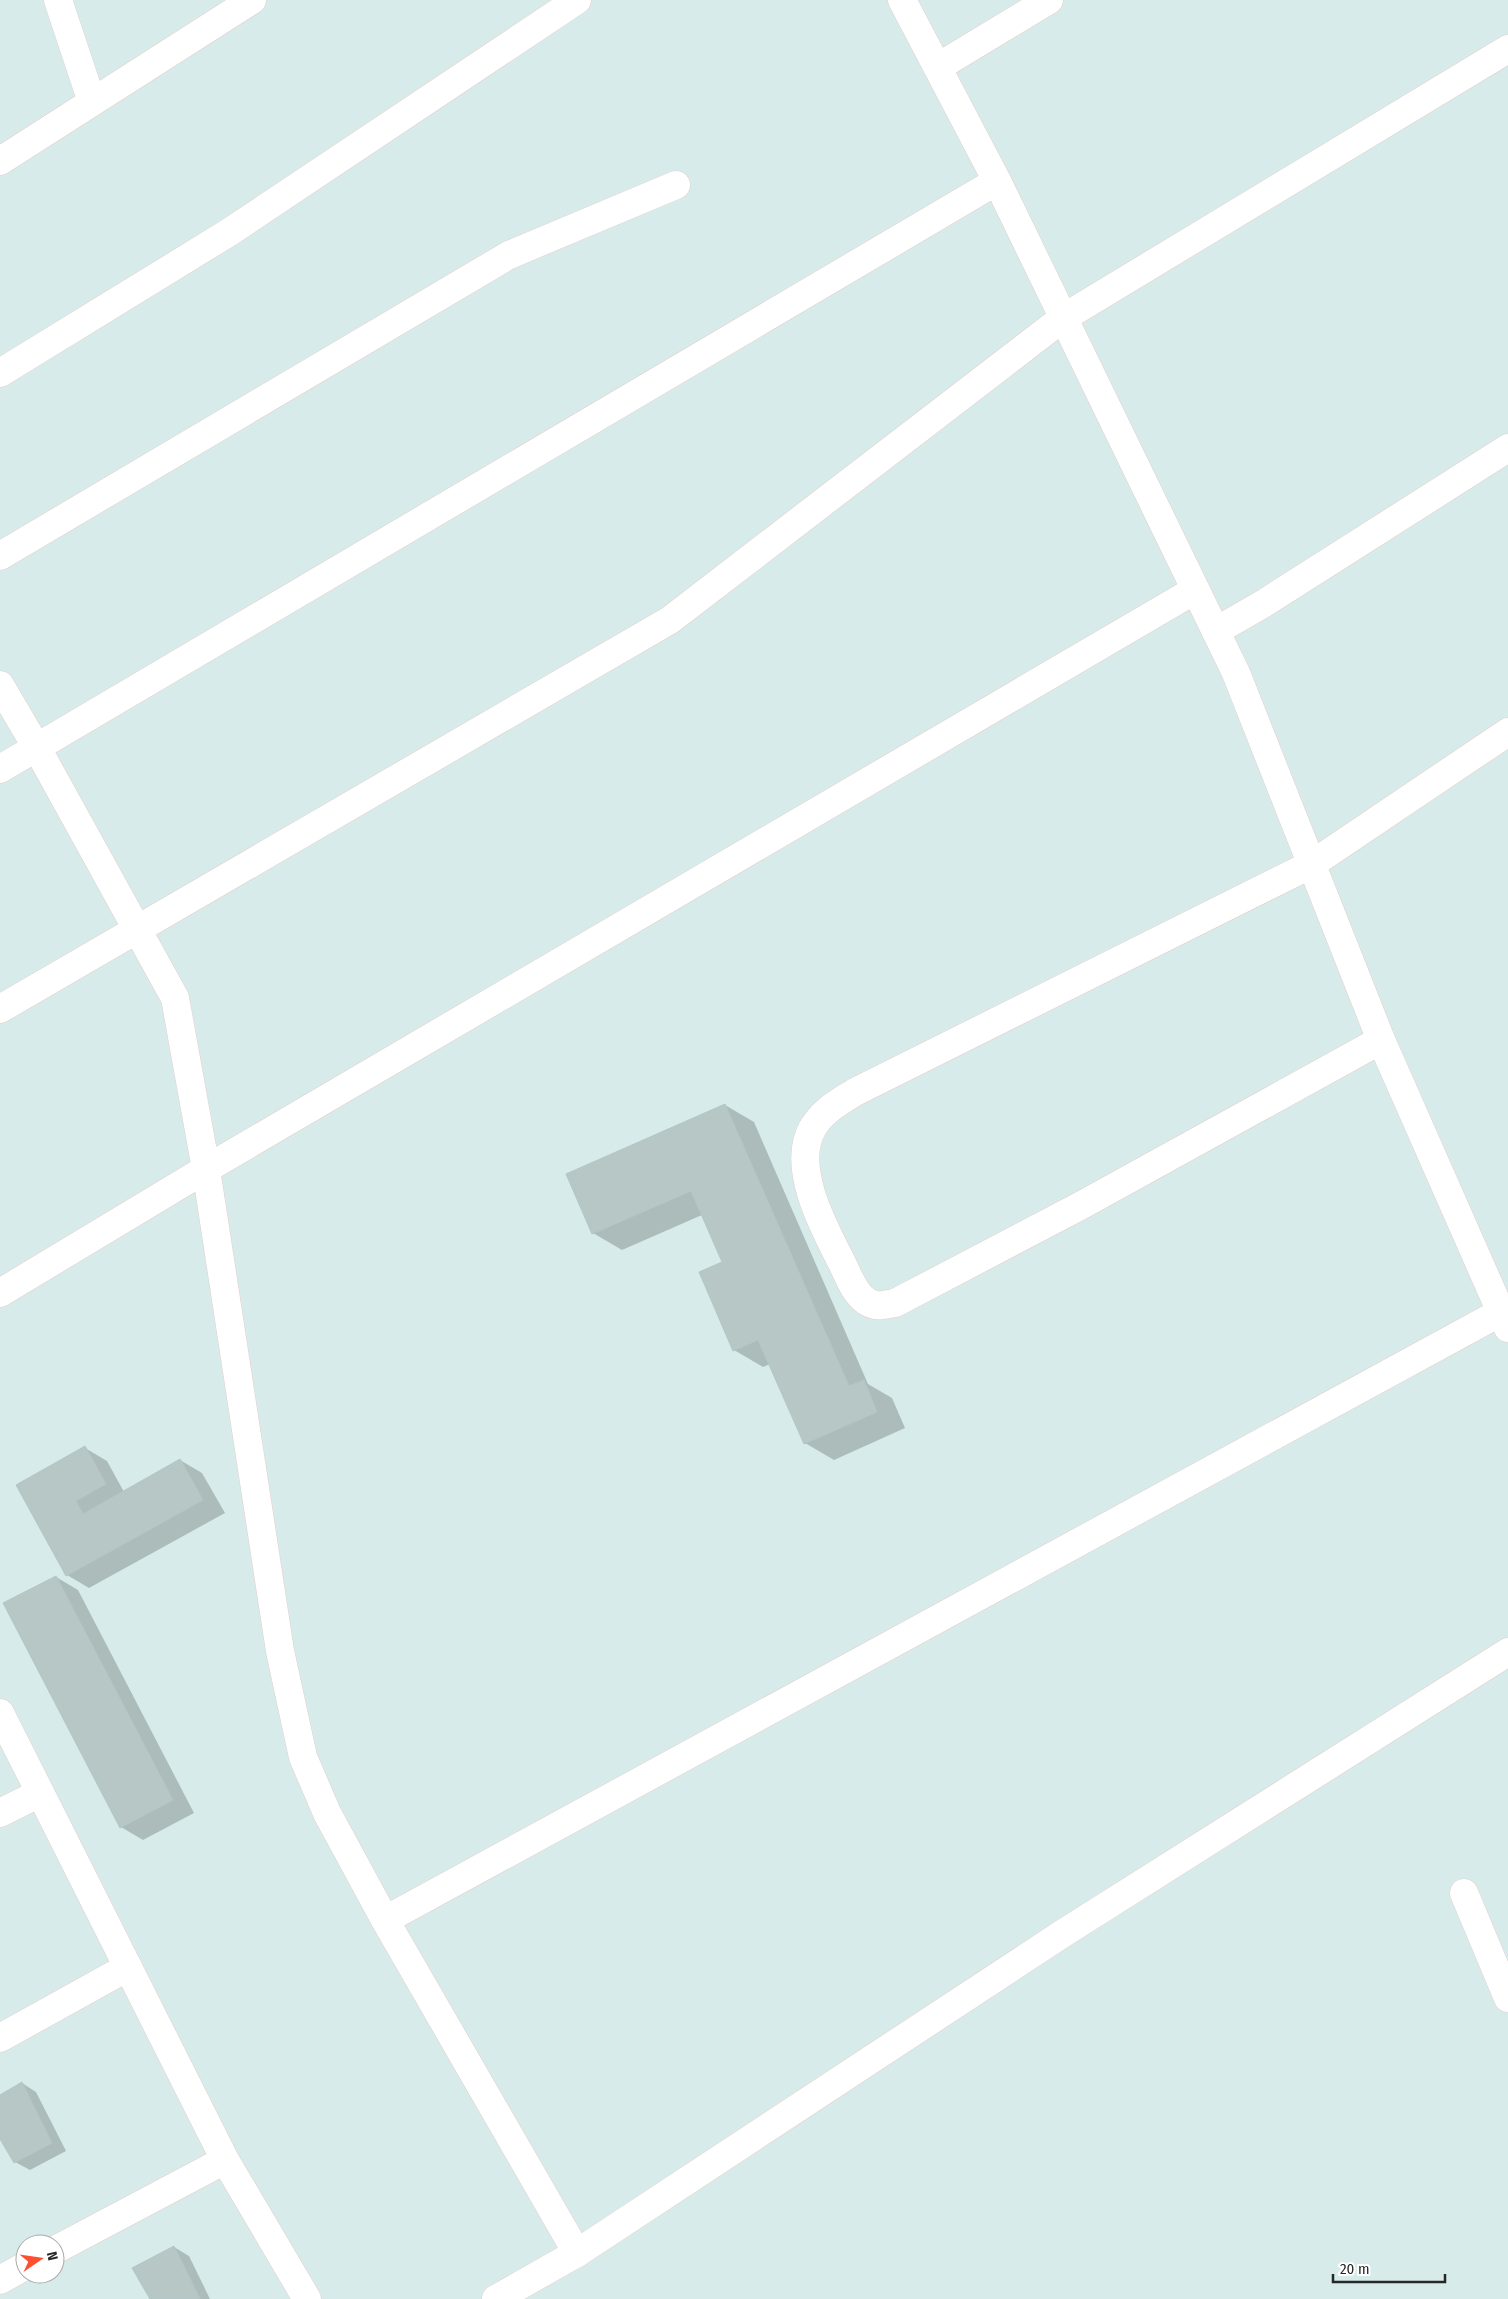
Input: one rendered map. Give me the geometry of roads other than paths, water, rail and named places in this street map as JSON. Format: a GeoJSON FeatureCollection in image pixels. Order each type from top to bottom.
{"type":"FeatureCollection","features":[{"type":"Feature","properties":{"kind":"street"},"geometry":{"type":"LineString","coordinates":[[58,0],[92,102]]}},
{"type":"Feature","properties":{"kind":"street"},"geometry":{"type":"LineString","coordinates":[[0,160],[252,0]]}},
{"type":"Feature","properties":{"kind":"street"},"geometry":{"type":"LineString","coordinates":[[0,373],[228,233],[577,0]]}},
{"type":"Feature","properties":{"kind":"street"},"geometry":{"type":"LineString","coordinates":[[385,1920],[1505,1320],[1381,1040],[1236,673],[997,181],[902,0]]}},
{"type":"Feature","properties":{"kind":"street"},"geometry":{"type":"LineString","coordinates":[[938,67],[1049,0]]}},
{"type":"Feature","properties":{"kind":"street"},"geometry":{"type":"LineString","coordinates":[[0,1009],[670,620],[1063,318],[1508,49]]}},
{"type":"Feature","properties":{"kind":"street"},"geometry":{"type":"LineString","coordinates":[[0,770],[997,181]]}},
{"type":"Feature","properties":{"kind":"street"},"geometry":{"type":"LineString","coordinates":[[0,556],[508,256],[676,184]]}},
{"type":"Feature","properties":{"kind":"street"},"geometry":{"type":"LineString","coordinates":[[1216,631],[1266,602],[1508,448]]}},
{"type":"Feature","properties":{"kind":"street"},"geometry":{"type":"LineString","coordinates":[[0,1293],[206,1169],[1196,590]]}},
{"type":"Feature","properties":{"kind":"street"},"geometry":{"type":"LineString","coordinates":[[0,685],[37,748],[175,998],[206,1169],[280,1650],[303,1757],[327,1813],[385,1920],[576,2253]]}},
{"type":"Feature","properties":{"kind":"street"},"geometry":{"type":"LineString","coordinates":[[1381,1040],[1071,1210],[895,1303],[878,1307],[865,1301],[855,1288],[820,1220],[808,1182],[805,1157],[811,1130],[824,1112],[854,1092],[1312,864],[1508,732]]}},
{"type":"Feature","properties":{"kind":"street"},"geometry":{"type":"LineString","coordinates":[[496,2299],[576,2253],[1062,1934],[1508,1652]]}},
{"type":"Feature","properties":{"kind":"street"},"geometry":{"type":"LineString","coordinates":[[0,1713],[225,2160],[307,2299]]}},
{"type":"Feature","properties":{"kind":"street"},"geometry":{"type":"LineString","coordinates":[[0,1813],[40,1792]]}},
{"type":"Feature","properties":{"kind":"street"},"geometry":{"type":"LineString","coordinates":[[1464,1893],[1508,1998]]}},
{"type":"Feature","properties":{"kind":"street"},"geometry":{"type":"LineString","coordinates":[[0,2038],[128,1967]]}},
{"type":"Feature","properties":{"kind":"street"},"geometry":{"type":"LineString","coordinates":[[65,2245],[225,2160]]}},
{"type":"Feature","properties":{"kind":"street"},"geometry":{"type":"LineString","coordinates":[[0,2280],[15,2272]]}}]}
